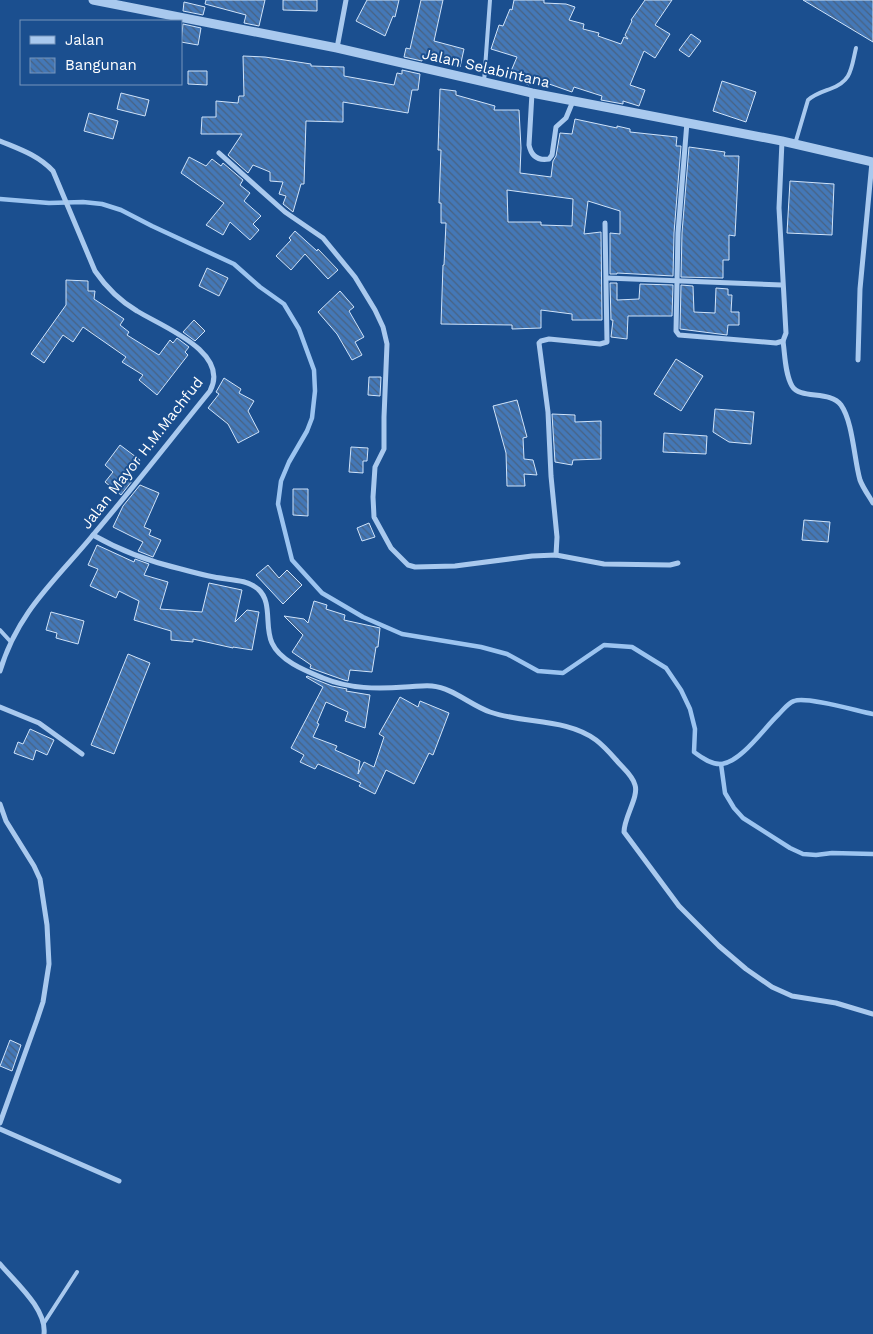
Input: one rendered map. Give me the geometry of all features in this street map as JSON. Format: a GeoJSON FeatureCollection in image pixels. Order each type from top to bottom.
{"type":"FeatureCollection","features":[{"type":"Feature","properties":{"kind":"street","name":"Jalan Selabintana"},"geometry":{"type":"LineString","coordinates":[[93,0],[337,48],[532,93],[782,141],[873,162]]}},
{"type":"Feature","properties":{"kind":"street"},"geometry":{"type":"LineString","coordinates":[[337,48],[346,0]]}},
{"type":"Feature","properties":{"kind":"street"},"geometry":{"type":"LineString","coordinates":[[532,93],[530,152],[534,156],[545,160],[549,159],[552,155],[556,127],[566,118],[573,101]]}},
{"type":"Feature","properties":{"kind":"street"},"geometry":{"type":"LineString","coordinates":[[687,122],[678,233],[676,331],[678,335],[776,343],[783,341]]}},
{"type":"Feature","properties":{"kind":"street","name":"Jalan Mayor H.M.Machfud"},"geometry":{"type":"LineString","coordinates":[[0,141],[34,155],[45,162],[53,171],[95,271],[103,283],[136,311],[182,335],[206,357],[214,374],[214,384],[210,391],[94,535],[31,607],[10,641],[0,671]]}},
{"type":"Feature","properties":{"kind":"street"},"geometry":{"type":"LineString","coordinates":[[782,141],[779,208],[786,333],[783,341],[788,377],[793,389],[833,399],[842,406],[860,481],[873,503]]}},
{"type":"Feature","properties":{"kind":"street"},"geometry":{"type":"LineString","coordinates":[[219,153],[285,212],[323,238],[355,277],[380,317],[387,344],[384,449],[375,467],[374,517],[391,548],[403,560],[415,567],[454,566],[532,556],[556,556],[604,564],[670,566],[678,563]]}},
{"type":"Feature","properties":{"kind":"street"},"geometry":{"type":"LineString","coordinates":[[858,360],[860,290],[873,162]]}},
{"type":"Feature","properties":{"kind":"street"},"geometry":{"type":"LineString","coordinates":[[556,556],[557,537],[550,476],[548,412],[539,343],[549,339],[600,344],[607,342],[605,223]]}},
{"type":"Feature","properties":{"kind":"street"},"geometry":{"type":"LineString","coordinates":[[607,278],[782,285]]}},
{"type":"Feature","properties":{"kind":"street"},"geometry":{"type":"LineString","coordinates":[[94,535],[107,543],[138,556],[180,569],[246,583],[257,588],[263,594],[266,602],[271,642],[276,650],[284,658],[336,684],[369,688],[431,686],[443,688],[489,712],[506,717],[570,728],[594,739],[606,748],[636,786],[636,792],[625,821],[624,832],[679,906],[719,946],[746,969],[792,996],[836,1004],[873,1014]]}},
{"type":"Feature","properties":{"kind":"street"},"geometry":{"type":"LineString","coordinates":[[0,707],[39,723],[82,754]]}},
{"type":"Feature","properties":{"kind":"street"},"geometry":{"type":"LineString","coordinates":[[0,804],[6,821],[40,879],[47,925],[49,964],[43,1002],[0,1123]]}},
{"type":"Feature","properties":{"kind":"street"},"geometry":{"type":"LineString","coordinates":[[0,1129],[119,1181]]}},
{"type":"Feature","properties":{"kind":"street"},"geometry":{"type":"LineString","coordinates":[[0,1264],[37,1308],[44,1323],[44,1334]]}},
{"type":"Feature","properties":{"kind":"lane"},"geometry":{"type":"LineString","coordinates":[[484,82],[490,0]]}},
{"type":"Feature","properties":{"kind":"lane"},"geometry":{"type":"LineString","coordinates":[[795,144],[808,100],[845,82],[851,70],[856,48]]}},
{"type":"Feature","properties":{"kind":"lane"},"geometry":{"type":"LineString","coordinates":[[0,630],[10,641]]}},
{"type":"Feature","properties":{"kind":"lane"},"geometry":{"type":"LineString","coordinates":[[44,1323],[77,1272]]}},
{"type":"Feature","properties":{"kind":"building"},"geometry":{"type":"Polygon","coordinates":[[[206,0],[265,0],[259,26],[244,23],[246,15],[205,4],[206,0]]]}},
{"type":"Feature","properties":{"kind":"building"},"geometry":{"type":"Polygon","coordinates":[[[283,0],[317,0],[317,11],[283,10],[283,0]]]}},
{"type":"Feature","properties":{"kind":"building"},"geometry":{"type":"Polygon","coordinates":[[[367,0],[399,0],[395,17],[393,16],[385,36],[356,21],[367,0]]]}},
{"type":"Feature","properties":{"kind":"building"},"geometry":{"type":"Polygon","coordinates":[[[421,0],[443,0],[434,41],[464,49],[460,67],[423,57],[422,61],[404,57],[406,48],[410,49],[421,0]]]}},
{"type":"Feature","properties":{"kind":"building"},"geometry":{"type":"Polygon","coordinates":[[[514,0],[544,0],[544,3],[566,4],[575,7],[569,20],[584,24],[583,29],[599,33],[598,36],[621,44],[624,37],[628,39],[625,35],[631,20],[645,0],[672,0],[655,25],[670,34],[655,58],[644,51],[630,85],[645,90],[639,106],[623,101],[623,104],[601,100],[602,96],[574,87],[572,92],[532,78],[529,85],[509,76],[517,57],[491,49],[499,25],[503,26],[510,9],[512,10],[514,0]]]}},
{"type":"Feature","properties":{"kind":"building"},"geometry":{"type":"Polygon","coordinates":[[[803,0],[873,0],[873,42],[803,0]]]}},
{"type":"Feature","properties":{"kind":"building"},"geometry":{"type":"Polygon","coordinates":[[[184,2],[205,7],[203,15],[183,11],[184,2]]]}},
{"type":"Feature","properties":{"kind":"building"},"geometry":{"type":"Polygon","coordinates":[[[183,24],[201,28],[198,45],[182,42],[183,24]]]}},
{"type":"Feature","properties":{"kind":"building"},"geometry":{"type":"Polygon","coordinates":[[[691,34],[701,41],[689,57],[679,50],[691,34]]]}},
{"type":"Feature","properties":{"kind":"building"},"geometry":{"type":"Polygon","coordinates":[[[243,56],[265,57],[311,64],[311,66],[344,67],[344,76],[394,85],[397,73],[402,74],[402,70],[420,74],[418,90],[412,90],[408,113],[343,102],[343,122],[306,121],[304,184],[301,184],[293,212],[283,204],[286,196],[279,194],[283,182],[270,181],[270,172],[253,165],[248,173],[228,155],[242,134],[201,134],[202,117],[216,117],[216,101],[238,103],[239,96],[244,96],[243,56]]]}},
{"type":"Feature","properties":{"kind":"building"},"geometry":{"type":"Polygon","coordinates":[[[188,71],[207,71],[207,85],[188,84],[188,71]]]}},
{"type":"Feature","properties":{"kind":"building"},"geometry":{"type":"Polygon","coordinates":[[[722,81],[756,92],[746,122],[713,111],[722,81]]]}},
{"type":"Feature","properties":{"kind":"building"},"geometry":{"type":"Polygon","coordinates":[[[440,89],[456,91],[456,95],[495,106],[494,110],[519,110],[520,173],[551,177],[560,133],[572,134],[575,119],[630,129],[630,132],[677,137],[676,146],[681,146],[674,233],[673,276],[610,274],[610,233],[620,234],[620,211],[588,201],[584,234],[601,232],[602,320],[572,320],[572,314],[541,310],[541,328],[512,329],[512,325],[441,324],[446,223],[441,223],[441,203],[439,203],[441,150],[438,150],[440,89]],[[507,190],[508,222],[541,222],[541,225],[572,226],[573,199],[507,190]]]}},
{"type":"Feature","properties":{"kind":"building"},"geometry":{"type":"Polygon","coordinates":[[[121,93],[149,100],[145,116],[117,109],[121,93]]]}},
{"type":"Feature","properties":{"kind":"building"},"geometry":{"type":"Polygon","coordinates":[[[89,113],[118,121],[113,139],[84,131],[89,113]]]}},
{"type":"Feature","properties":{"kind":"building"},"geometry":{"type":"Polygon","coordinates":[[[689,147],[725,152],[724,156],[739,156],[735,236],[729,235],[729,260],[723,260],[723,278],[681,277],[682,233],[689,147]]]}},
{"type":"Feature","properties":{"kind":"building"},"geometry":{"type":"Polygon","coordinates":[[[189,157],[206,166],[212,159],[221,166],[223,163],[243,180],[240,185],[250,193],[244,201],[261,216],[253,224],[259,230],[250,240],[230,222],[223,235],[206,225],[224,203],[181,173],[189,157]]]}},
{"type":"Feature","properties":{"kind":"building"},"geometry":{"type":"Polygon","coordinates":[[[790,181],[834,184],[832,235],[787,233],[790,181]]]}},
{"type":"Feature","properties":{"kind":"building"},"geometry":{"type":"Polygon","coordinates":[[[295,231],[317,251],[318,249],[338,270],[328,279],[305,254],[291,270],[276,256],[291,240],[289,238],[295,231]]]}},
{"type":"Feature","properties":{"kind":"building"},"geometry":{"type":"Polygon","coordinates":[[[207,268],[228,278],[219,296],[199,286],[207,268]]]}},
{"type":"Feature","properties":{"kind":"building"},"geometry":{"type":"Polygon","coordinates":[[[66,280],[88,281],[88,291],[95,291],[94,299],[124,319],[120,325],[129,332],[127,335],[159,355],[170,340],[173,343],[177,338],[189,347],[185,352],[188,355],[157,395],[139,380],[143,375],[122,362],[126,357],[83,327],[73,342],[63,335],[44,363],[31,354],[66,305],[66,280]]]}},
{"type":"Feature","properties":{"kind":"building"},"geometry":{"type":"Polygon","coordinates":[[[610,283],[617,283],[617,300],[639,299],[640,284],[673,285],[672,316],[628,316],[627,339],[611,337],[613,320],[611,320],[610,283]]]}},
{"type":"Feature","properties":{"kind":"building"},"geometry":{"type":"Polygon","coordinates":[[[681,285],[693,286],[694,312],[715,313],[716,288],[728,289],[728,295],[732,295],[731,312],[739,312],[739,325],[728,325],[727,335],[680,329],[681,285]]]}},
{"type":"Feature","properties":{"kind":"building"},"geometry":{"type":"Polygon","coordinates":[[[340,291],[354,307],[349,311],[364,337],[355,342],[362,355],[352,360],[337,334],[318,312],[340,291]]]}},
{"type":"Feature","properties":{"kind":"building"},"geometry":{"type":"Polygon","coordinates":[[[194,320],[205,331],[195,341],[183,332],[194,320]]]}},
{"type":"Feature","properties":{"kind":"building"},"geometry":{"type":"Polygon","coordinates":[[[676,359],[703,376],[681,411],[654,394],[676,359]]]}},
{"type":"Feature","properties":{"kind":"building"},"geometry":{"type":"Polygon","coordinates":[[[369,377],[381,377],[380,396],[368,395],[369,377]]]}},
{"type":"Feature","properties":{"kind":"building"},"geometry":{"type":"Polygon","coordinates":[[[224,378],[241,389],[239,393],[254,401],[248,411],[259,432],[238,443],[228,424],[208,408],[219,394],[216,392],[224,378]]]}},
{"type":"Feature","properties":{"kind":"building"},"geometry":{"type":"Polygon","coordinates":[[[517,400],[527,437],[523,438],[524,459],[533,460],[537,475],[524,474],[525,486],[507,486],[506,453],[493,406],[517,400]]]}},
{"type":"Feature","properties":{"kind":"building"},"geometry":{"type":"Polygon","coordinates":[[[715,409],[754,412],[751,444],[729,442],[713,432],[715,409]]]}},
{"type":"Feature","properties":{"kind":"building"},"geometry":{"type":"Polygon","coordinates":[[[552,414],[575,415],[575,422],[601,421],[601,459],[573,460],[572,465],[555,462],[552,414]]]}},
{"type":"Feature","properties":{"kind":"building"},"geometry":{"type":"Polygon","coordinates":[[[664,433],[707,436],[706,454],[663,452],[664,433]]]}},
{"type":"Feature","properties":{"kind":"building"},"geometry":{"type":"Polygon","coordinates":[[[120,445],[140,460],[126,479],[132,481],[121,495],[105,482],[113,472],[105,465],[120,445]]]}},
{"type":"Feature","properties":{"kind":"building"},"geometry":{"type":"Polygon","coordinates":[[[351,447],[368,448],[367,461],[363,461],[363,473],[349,472],[351,447]]]}},
{"type":"Feature","properties":{"kind":"building"},"geometry":{"type":"Polygon","coordinates":[[[140,485],[159,493],[144,527],[151,530],[149,535],[161,540],[153,557],[138,551],[143,542],[113,527],[123,506],[140,485]]]}},
{"type":"Feature","properties":{"kind":"building"},"geometry":{"type":"Polygon","coordinates":[[[293,489],[308,489],[308,516],[293,515],[293,489]]]}},
{"type":"Feature","properties":{"kind":"building"},"geometry":{"type":"Polygon","coordinates":[[[804,520],[830,522],[828,542],[802,540],[804,520]]]}},
{"type":"Feature","properties":{"kind":"building"},"geometry":{"type":"Polygon","coordinates":[[[369,523],[375,537],[362,541],[357,528],[369,523]]]}},
{"type":"Feature","properties":{"kind":"building"},"geometry":{"type":"Polygon","coordinates":[[[97,545],[134,562],[135,559],[149,564],[144,575],[168,582],[160,609],[202,612],[209,583],[242,590],[235,622],[247,610],[259,612],[252,650],[233,648],[193,639],[193,642],[171,640],[171,631],[134,620],[139,601],[119,591],[116,598],[90,586],[98,569],[88,565],[97,545]]]}},
{"type":"Feature","properties":{"kind":"building"},"geometry":{"type":"Polygon","coordinates":[[[268,565],[279,578],[287,570],[302,585],[283,604],[256,575],[268,565]]]}},
{"type":"Feature","properties":{"kind":"building"},"geometry":{"type":"Polygon","coordinates":[[[314,601],[327,605],[326,609],[345,615],[344,620],[380,628],[372,672],[350,670],[348,681],[344,680],[310,668],[311,665],[292,652],[303,635],[284,616],[304,619],[308,623],[314,601]]]}},
{"type":"Feature","properties":{"kind":"building"},"geometry":{"type":"Polygon","coordinates":[[[51,612],[84,621],[78,644],[56,638],[57,633],[46,630],[51,612]]]}},
{"type":"Feature","properties":{"kind":"building"},"geometry":{"type":"Polygon","coordinates":[[[128,654],[150,663],[114,754],[91,745],[128,654]]]}},
{"type":"Feature","properties":{"kind":"building"},"geometry":{"type":"Polygon","coordinates":[[[307,676],[332,686],[347,689],[346,691],[370,695],[365,728],[345,721],[348,712],[326,702],[313,737],[337,746],[335,750],[360,761],[358,774],[364,762],[374,767],[384,737],[379,734],[400,697],[418,707],[420,701],[449,713],[433,755],[429,753],[414,784],[386,770],[375,794],[359,786],[361,783],[318,764],[315,769],[300,762],[304,755],[291,748],[323,687],[307,676]]]}},
{"type":"Feature","properties":{"kind":"building"},"geometry":{"type":"Polygon","coordinates":[[[30,729],[54,740],[47,755],[36,750],[33,760],[14,753],[18,742],[23,744],[30,729]]]}},
{"type":"Feature","properties":{"kind":"building"},"geometry":{"type":"Polygon","coordinates":[[[10,1040],[21,1045],[12,1071],[0,1066],[10,1040]]]}},
{"type":"Feature","properties":{"kind":"waterway"},"geometry":{"type":"LineString","coordinates":[[0,199],[49,203],[83,202],[102,204],[121,210],[234,264],[260,287],[284,304],[299,329],[314,370],[315,391],[312,418],[281,481],[278,504],[292,560],[322,593],[363,617],[402,634],[481,647],[507,654],[538,671],[563,673],[604,645],[632,647],[666,668],[681,690],[690,709],[695,729],[694,752],[704,759],[715,763],[730,762],[745,751],[786,707],[794,701],[810,700],[873,714]]}},
{"type":"Feature","properties":{"kind":"waterway"},"geometry":{"type":"LineString","coordinates":[[721,764],[725,793],[734,808],[743,818],[790,848],[803,854],[816,855],[832,853],[873,854]]}}]}
